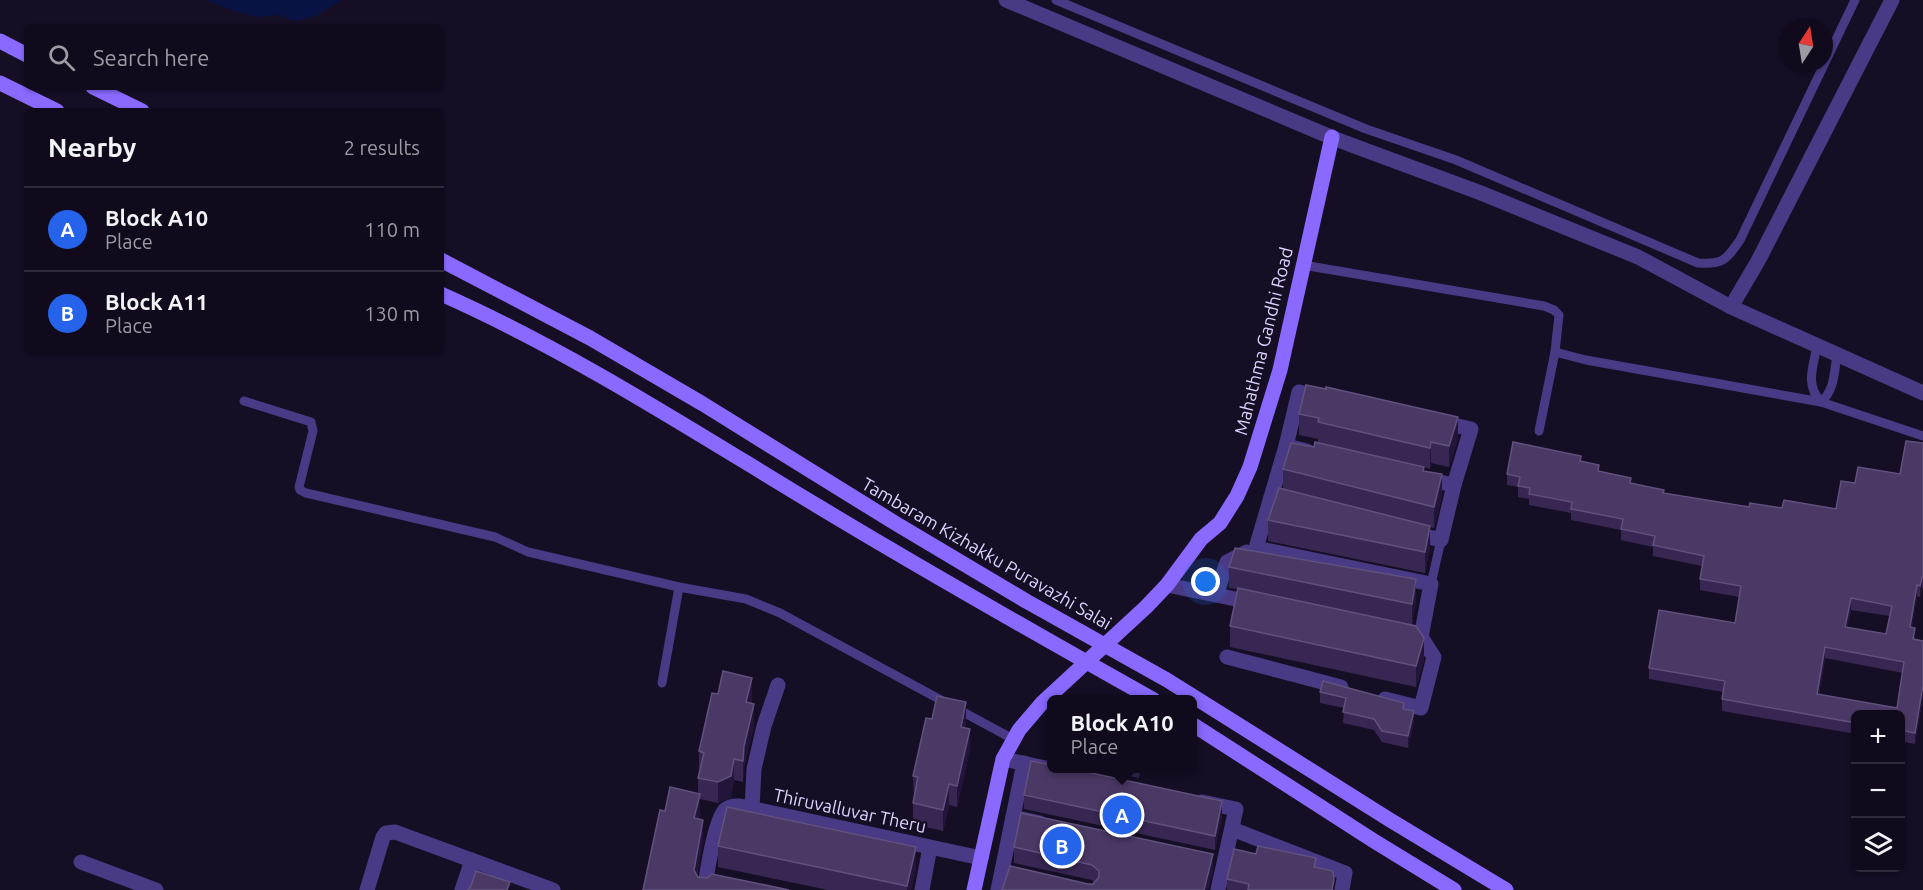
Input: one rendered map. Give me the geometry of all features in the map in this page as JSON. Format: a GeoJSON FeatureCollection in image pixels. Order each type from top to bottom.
{"type":"FeatureCollection","features":[{"type":"Feature","properties":{"kind":"main road"},"geometry":{"type":"LineString","coordinates":[[0,41],[24,53]]}},
{"type":"Feature","properties":{"kind":"main road"},"geometry":{"type":"LineString","coordinates":[[0,83],[51,108]]}},
{"type":"Feature","properties":{"kind":"main road"},"geometry":{"type":"LineString","coordinates":[[99,90],[136,108]]}},
{"type":"Feature","properties":{"kind":"main road","name":"Mahathma Gandhi Road"},"geometry":{"type":"LineString","coordinates":[[1051,695],[1167,585],[1201,539],[1228,513],[1246,477],[1277,380],[1332,137]]}},
{"type":"Feature","properties":{"kind":"main road","name":"Tambaram Kizhakku Puravazhi Salai"},"geometry":{"type":"LineString","coordinates":[[444,262],[590,338],[703,404],[895,523],[1191,695]]}},
{"type":"Feature","properties":{"kind":"main road"},"geometry":{"type":"LineString","coordinates":[[444,295],[510,327],[614,384],[942,580],[1147,695]]}},
{"type":"Feature","properties":{"kind":"main road","name":"Mahathma Gandhi Road"},"geometry":{"type":"LineString","coordinates":[[974,890],[1003,759],[1019,730],[1047,698]]}},
{"type":"Feature","properties":{"kind":"main road","name":"Tambaram Kizhakku Puravazhi Salai"},"geometry":{"type":"LineString","coordinates":[[1197,698],[1506,890]]}},
{"type":"Feature","properties":{"kind":"main road"},"geometry":{"type":"LineString","coordinates":[[1197,726],[1454,890]]}},
{"type":"Feature","properties":{"kind":"street"},"geometry":{"type":"LineString","coordinates":[[1006,0],[1332,137],[1481,193],[1638,257],[1731,307],[1923,393]]}},
{"type":"Feature","properties":{"kind":"street"},"geometry":{"type":"LineString","coordinates":[[1731,307],[1758,261],[1892,0]]}},
{"type":"Feature","properties":{"kind":"street"},"geometry":{"type":"LineString","coordinates":[[1256,548],[1286,446],[1299,392],[1333,399]]}},
{"type":"Feature","properties":{"kind":"street"},"geometry":{"type":"LineString","coordinates":[[1396,529],[1441,540],[1454,485],[1471,429],[1425,419]]}},
{"type":"Feature","properties":{"kind":"street"},"geometry":{"type":"LineString","coordinates":[[1286,446],[1320,454]]}},
{"type":"Feature","properties":{"kind":"street"},"geometry":{"type":"LineString","coordinates":[[1409,475],[1454,485]]}},
{"type":"Feature","properties":{"kind":"street"},"geometry":{"type":"LineString","coordinates":[[1271,497],[1305,506]]}},
{"type":"Feature","properties":{"kind":"street"},"geometry":{"type":"LineString","coordinates":[[1216,595],[1227,562],[1256,548],[1431,584],[1421,637],[1434,657],[1421,708],[1375,696]]}},
{"type":"Feature","properties":{"kind":"street"},"geometry":{"type":"LineString","coordinates":[[1167,585],[1273,607]]}},
{"type":"Feature","properties":{"kind":"street"},"geometry":{"type":"LineString","coordinates":[[1387,630],[1421,637]]}},
{"type":"Feature","properties":{"kind":"street"},"geometry":{"type":"LineString","coordinates":[[1227,657],[1352,690]]}},
{"type":"Feature","properties":{"kind":"street"},"geometry":{"type":"LineString","coordinates":[[752,808],[754,769],[764,726],[778,685]]}},
{"type":"Feature","properties":{"kind":"street"},"geometry":{"type":"LineString","coordinates":[[1003,759],[1047,768]]}},
{"type":"Feature","properties":{"kind":"street"},"geometry":{"type":"LineString","coordinates":[[998,890],[1008,872],[1013,818],[1024,763]]}},
{"type":"Feature","properties":{"kind":"street"},"geometry":{"type":"LineString","coordinates":[[1191,800],[1236,809],[1232,829],[1218,861],[1218,890]]}},
{"type":"Feature","properties":{"kind":"street","name":"Thiruvalluvar Theru"},"geometry":{"type":"LineString","coordinates":[[704,890],[718,822],[725,809],[732,806],[752,808],[981,858]]}},
{"type":"Feature","properties":{"kind":"street"},"geometry":{"type":"LineString","coordinates":[[1013,818],[1060,827]]}},
{"type":"Feature","properties":{"kind":"street"},"geometry":{"type":"LineString","coordinates":[[1232,829],[1345,873],[1342,890]]}},
{"type":"Feature","properties":{"kind":"street"},"geometry":{"type":"LineString","coordinates":[[367,890],[386,833],[395,832],[553,890]]}},
{"type":"Feature","properties":{"kind":"street"},"geometry":{"type":"LineString","coordinates":[[922,890],[930,847]]}},
{"type":"Feature","properties":{"kind":"street"},"geometry":{"type":"LineString","coordinates":[[462,890],[472,860]]}},
{"type":"Feature","properties":{"kind":"street"},"geometry":{"type":"LineString","coordinates":[[81,862],[156,890]]}},
{"type":"Feature","properties":{"kind":"lane"},"geometry":{"type":"LineString","coordinates":[[1056,0],[1366,129],[1475,168],[1698,263],[1715,264],[1727,258],[1740,240],[1855,0]]}},
{"type":"Feature","properties":{"kind":"lane"},"geometry":{"type":"LineString","coordinates":[[1304,265],[1544,306],[1554,310],[1558,315],[1555,352],[1539,431]]}},
{"type":"Feature","properties":{"kind":"lane"},"geometry":{"type":"LineString","coordinates":[[1817,346],[1811,384],[1813,393],[1821,402]]}},
{"type":"Feature","properties":{"kind":"lane"},"geometry":{"type":"LineString","coordinates":[[1555,352],[1586,360],[1821,402],[1923,436]]}},
{"type":"Feature","properties":{"kind":"lane"},"geometry":{"type":"LineString","coordinates":[[1821,402],[1828,396],[1832,386],[1837,355]]}},
{"type":"Feature","properties":{"kind":"lane"},"geometry":{"type":"LineString","coordinates":[[244,401],[311,422],[313,431],[299,487],[306,493],[495,537],[528,552],[680,587],[746,599],[780,613],[1013,739]]}},
{"type":"Feature","properties":{"kind":"lane"},"geometry":{"type":"LineString","coordinates":[[1431,584],[1441,540]]}},
{"type":"Feature","properties":{"kind":"lane"},"geometry":{"type":"LineString","coordinates":[[662,683],[680,587]]}},
{"type":"Feature","properties":{"kind":"shaded area"},"geometry":{"type":"Polygon","coordinates":[[[206,0],[342,0],[316,16],[296,21],[278,15],[258,17],[206,0]]]}},
{"type":"Feature","properties":{"kind":"building"},"geometry":{"type":"Polygon","coordinates":[[[1306,385],[1326,389],[1326,387],[1458,417],[1449,446],[1431,442],[1430,448],[1318,422],[1319,418],[1299,414],[1306,385]]]}},
{"type":"Feature","properties":{"kind":"building"},"geometry":{"type":"Polygon","coordinates":[[[1906,441],[1923,443],[1923,577],[1920,586],[1917,585],[1910,627],[1915,628],[1913,639],[1923,641],[1923,685],[1915,733],[1905,731],[1905,710],[1851,710],[1851,722],[1722,699],[1725,681],[1649,668],[1659,610],[1735,623],[1741,586],[1700,579],[1704,556],[1653,545],[1655,536],[1621,529],[1623,519],[1571,509],[1572,502],[1529,494],[1530,488],[1518,486],[1520,477],[1507,474],[1513,442],[1581,456],[1580,461],[1599,465],[1598,471],[1631,478],[1630,483],[1664,490],[1663,493],[1749,507],[1750,503],[1782,508],[1784,500],[1836,509],[1841,481],[1855,483],[1858,467],[1900,474],[1906,441]],[[1851,598],[1845,627],[1886,634],[1892,606],[1851,598]],[[1825,647],[1817,694],[1897,708],[1904,662],[1825,647]]]}},
{"type":"Feature","properties":{"kind":"building"},"geometry":{"type":"Polygon","coordinates":[[[1315,442],[1424,467],[1423,471],[1442,474],[1434,507],[1283,469],[1291,443],[1314,447],[1315,442]]]}},
{"type":"Feature","properties":{"kind":"building"},"geometry":{"type":"Polygon","coordinates":[[[1279,488],[1430,526],[1425,552],[1268,520],[1279,488]]]}},
{"type":"Feature","properties":{"kind":"building"},"geometry":{"type":"Polygon","coordinates":[[[1235,548],[1416,579],[1412,604],[1229,567],[1235,548]]]}},
{"type":"Feature","properties":{"kind":"building"},"geometry":{"type":"Polygon","coordinates":[[[1238,588],[1416,626],[1424,638],[1416,666],[1230,626],[1238,588]]]}},
{"type":"Feature","properties":{"kind":"building"},"geometry":{"type":"Polygon","coordinates":[[[723,671],[752,678],[746,702],[754,704],[744,746],[743,761],[734,759],[731,776],[718,782],[698,778],[704,753],[699,751],[712,693],[718,694],[723,671]]]}},
{"type":"Feature","properties":{"kind":"building"},"geometry":{"type":"Polygon","coordinates":[[[1323,681],[1404,703],[1403,709],[1414,711],[1408,736],[1382,731],[1374,719],[1343,712],[1346,698],[1320,692],[1323,681]]]}},
{"type":"Feature","properties":{"kind":"building"},"geometry":{"type":"Polygon","coordinates":[[[937,696],[966,702],[961,727],[970,729],[957,786],[949,784],[943,810],[913,803],[918,777],[913,776],[926,718],[932,719],[937,696]]]}},
{"type":"Feature","properties":{"kind":"building"},"geometry":{"type":"Polygon","coordinates":[[[1031,761],[1047,764],[1047,773],[1091,773],[1222,801],[1215,836],[1024,795],[1031,761]]]}},
{"type":"Feature","properties":{"kind":"building"},"geometry":{"type":"Polygon","coordinates":[[[670,787],[700,794],[694,818],[703,820],[694,870],[698,877],[707,878],[712,874],[789,890],[643,890],[660,810],[665,811],[670,787]]]}},
{"type":"Feature","properties":{"kind":"building"},"geometry":{"type":"Polygon","coordinates":[[[727,807],[916,847],[907,886],[718,846],[727,807]]]}},
{"type":"Feature","properties":{"kind":"building"},"geometry":{"type":"Polygon","coordinates":[[[1021,813],[1213,854],[1204,890],[1002,890],[1010,866],[1088,884],[1093,884],[1099,877],[1099,871],[1092,865],[1014,847],[1021,813]]]}},
{"type":"Feature","properties":{"kind":"building"},"geometry":{"type":"Polygon","coordinates":[[[1258,846],[1316,858],[1314,867],[1333,871],[1332,890],[1248,890],[1249,884],[1227,879],[1234,849],[1256,854],[1258,846]]]}},
{"type":"Feature","properties":{"kind":"building"},"geometry":{"type":"Polygon","coordinates":[[[476,871],[510,882],[507,890],[468,890],[476,871]]]}},
{"type":"Feature","properties":{"kind":"place","name":"Block A10"},"geometry":{"type":"Point","coordinates":[1122,815]}},
{"type":"Feature","properties":{"kind":"place","name":"Block A11"},"geometry":{"type":"Point","coordinates":[1062,846]}}]}
